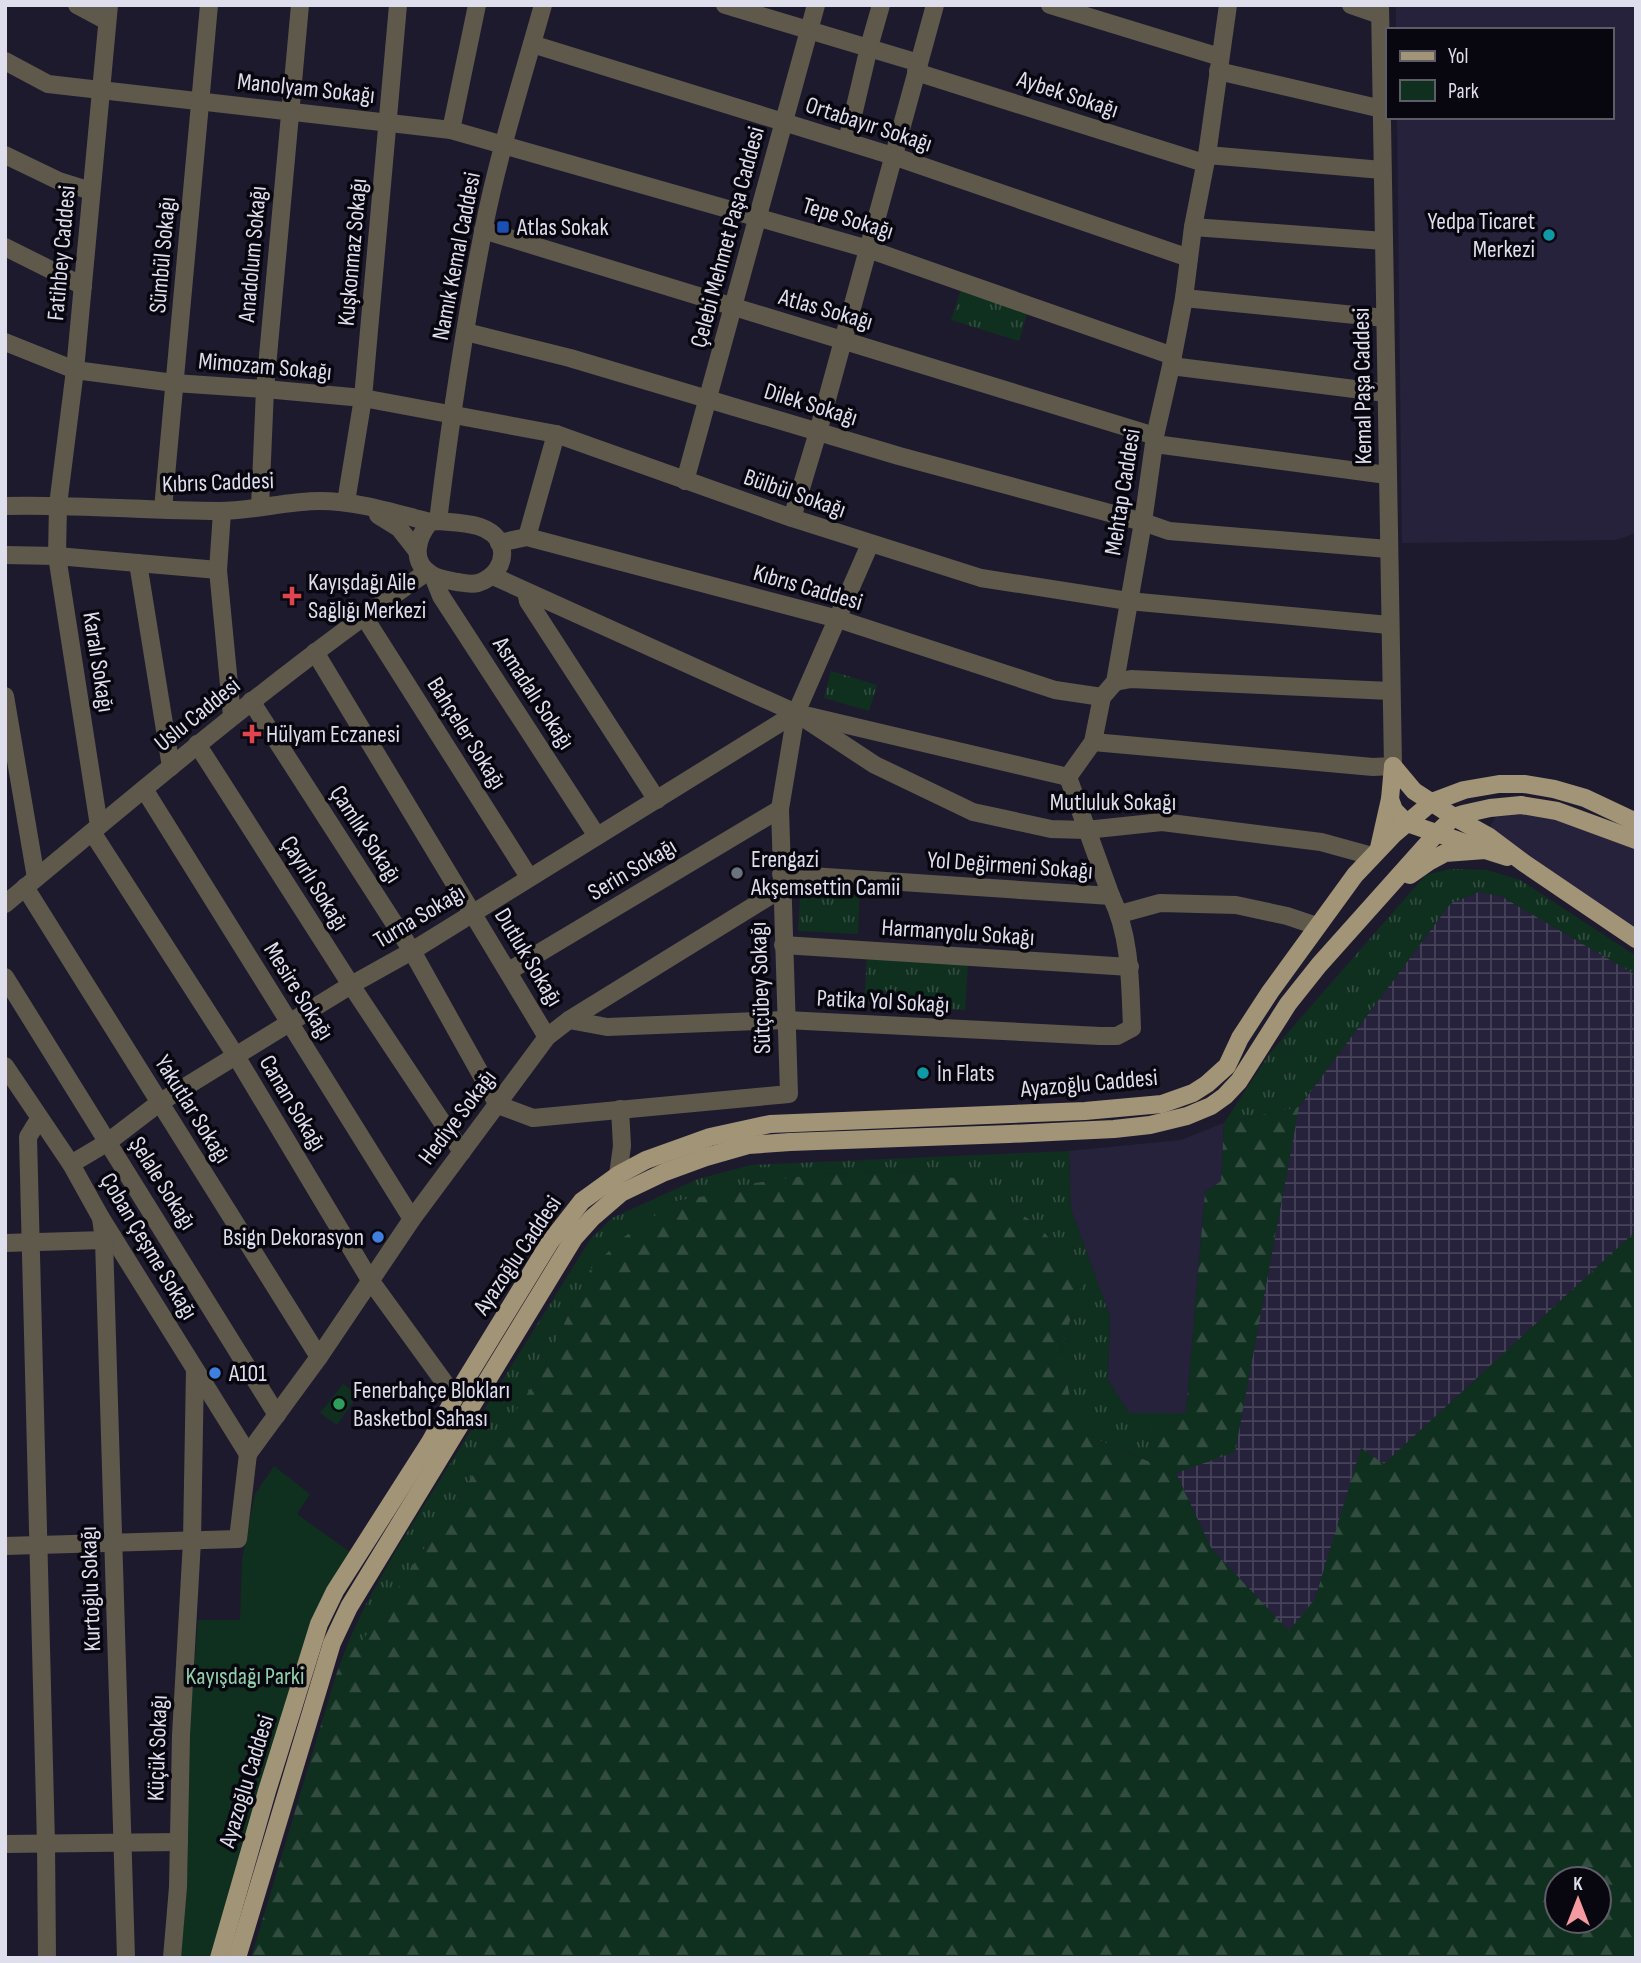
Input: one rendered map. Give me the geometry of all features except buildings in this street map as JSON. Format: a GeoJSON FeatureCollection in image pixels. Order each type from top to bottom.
{"type":"FeatureCollection","features":[{"type":"Feature","properties":{"kind":"main road"},"geometry":{"type":"LineString","coordinates":[[1376,852],[1390,799],[1393,766]]}},
{"type":"Feature","properties":{"kind":"main road"},"geometry":{"type":"LineString","coordinates":[[1393,766],[1414,791],[1487,843],[1524,863],[1636,939]]}},
{"type":"Feature","properties":{"kind":"main road","name":"Ayazoğlu Caddesi"},"geometry":{"type":"LineString","coordinates":[[219,1958],[319,1624],[335,1591],[430,1443],[455,1397],[550,1242],[582,1201],[618,1175],[646,1160],[710,1137],[770,1124],[1085,1111],[1162,1104],[1193,1093],[1227,1066],[1270,992],[1355,875],[1376,852],[1432,802],[1464,790],[1499,784],[1524,784],[1585,798],[1636,822]]}},
{"type":"Feature","properties":{"kind":"main road"},"geometry":{"type":"LineString","coordinates":[[1390,799],[1394,810],[1407,823],[1437,833],[1487,843]]}},
{"type":"Feature","properties":{"kind":"main road"},"geometry":{"type":"LineString","coordinates":[[1385,892],[1454,817],[1481,810],[1521,805],[1556,811],[1636,840]]}},
{"type":"Feature","properties":{"kind":"main road"},"geometry":{"type":"LineString","coordinates":[[1481,810],[1481,825],[1487,843]]}},
{"type":"Feature","properties":{"kind":"main road"},"geometry":{"type":"LineString","coordinates":[[1385,892],[1445,853],[1487,843]]}},
{"type":"Feature","properties":{"kind":"main road","name":"Ayazoğlu Caddesi"},"geometry":{"type":"LineString","coordinates":[[237,1958],[332,1643],[349,1607],[554,1270],[592,1218],[621,1193],[665,1172],[748,1145],[1114,1129],[1150,1125],[1196,1112],[1218,1101],[1239,1080],[1289,1004],[1385,892]]}},
{"type":"Feature","properties":{"kind":"street"},"geometry":{"type":"LineString","coordinates":[[76,5],[108,13]]}},
{"type":"Feature","properties":{"kind":"street","name":"Sümbül Sokağı"},"geometry":{"type":"LineString","coordinates":[[163,509],[209,5]]}},
{"type":"Feature","properties":{"kind":"street","name":"Anadolum Sokağı"},"geometry":{"type":"LineString","coordinates":[[260,507],[265,389],[300,5]]}},
{"type":"Feature","properties":{"kind":"street","name":"Kuşkonmaz Sokağı"},"geometry":{"type":"LineString","coordinates":[[353,503],[398,5]]}},
{"type":"Feature","properties":{"kind":"street"},"geometry":{"type":"LineString","coordinates":[[451,130],[477,5]]}},
{"type":"Feature","properties":{"kind":"street","name":"Namık Kemal Caddesi"},"geometry":{"type":"LineString","coordinates":[[434,522],[483,230],[543,5]]}},
{"type":"Feature","properties":{"kind":"street","name":"Aybek Sokağı"},"geometry":{"type":"LineString","coordinates":[[725,5],[869,47],[918,68],[1206,159],[1382,170]]}},
{"type":"Feature","properties":{"kind":"street","name":"Çelebi Mehmet Paşa Caddesi"},"geometry":{"type":"LineString","coordinates":[[685,481],[816,5]]}},
{"type":"Feature","properties":{"kind":"street"},"geometry":{"type":"LineString","coordinates":[[846,141],[881,5]]}},
{"type":"Feature","properties":{"kind":"street"},"geometry":{"type":"LineString","coordinates":[[792,518],[818,432],[934,5]]}},
{"type":"Feature","properties":{"kind":"street"},"geometry":{"type":"LineString","coordinates":[[1050,5],[1219,64],[1382,109]]}},
{"type":"Feature","properties":{"kind":"street","name":"Mehtap Caddesi"},"geometry":{"type":"LineString","coordinates":[[1115,682],[1155,440],[1184,298],[1192,227],[1206,159],[1228,5]]}},
{"type":"Feature","properties":{"kind":"street"},"geometry":{"type":"LineString","coordinates":[[1351,5],[1380,10]]}},
{"type":"Feature","properties":{"kind":"street","name":"Kemal Paşa Caddesi"},"geometry":{"type":"LineString","coordinates":[[1380,10],[1393,766]]}},
{"type":"Feature","properties":{"kind":"street","name":"Fatihbey Caddesi"},"geometry":{"type":"LineString","coordinates":[[58,505],[75,370],[108,13]]}},
{"type":"Feature","properties":{"kind":"street","name":"Ortabayır Sokağı"},"geometry":{"type":"LineString","coordinates":[[532,44],[893,156],[1189,258]]}},
{"type":"Feature","properties":{"kind":"street","name":"Manolyam Sokağı"},"geometry":{"type":"LineString","coordinates":[[5,61],[48,83],[451,130],[504,144]]}},
{"type":"Feature","properties":{"kind":"street","name":"Tepe Sokağı"},"geometry":{"type":"LineString","coordinates":[[504,144],[868,249],[1172,361],[1386,393]]}},
{"type":"Feature","properties":{"kind":"street"},"geometry":{"type":"LineString","coordinates":[[5,155],[59,181],[92,191]]}},
{"type":"Feature","properties":{"kind":"street"},"geometry":{"type":"LineString","coordinates":[[1192,227],[1384,241]]}},
{"type":"Feature","properties":{"kind":"street","name":"Atlas Sokağı"},"geometry":{"type":"LineString","coordinates":[[483,230],[733,308],[843,339],[1155,440],[1387,475]]}},
{"type":"Feature","properties":{"kind":"street"},"geometry":{"type":"LineString","coordinates":[[5,247],[83,286]]}},
{"type":"Feature","properties":{"kind":"street"},"geometry":{"type":"LineString","coordinates":[[1184,298],[1385,317]]}},
{"type":"Feature","properties":{"kind":"street","name":"Dilek Sokağı"},"geometry":{"type":"LineString","coordinates":[[466,332],[570,358],[899,456],[1170,531],[1388,549]]}},
{"type":"Feature","properties":{"kind":"street","name":"Mimozam Sokağı"},"geometry":{"type":"LineString","coordinates":[[6,344],[75,370],[174,383],[363,398],[451,414]]}},
{"type":"Feature","properties":{"kind":"street","name":"Bülbül Sokağı"},"geometry":{"type":"LineString","coordinates":[[451,414],[556,434],[792,518],[981,578],[1128,601],[1389,625]]}},
{"type":"Feature","properties":{"kind":"street"},"geometry":{"type":"LineString","coordinates":[[527,537],[556,434]]}},
{"type":"Feature","properties":{"kind":"street","name":"Kıbrıs Caddesi"},"geometry":{"type":"LineString","coordinates":[[5,506],[58,505],[222,512],[318,501],[353,503],[434,522]]}},
{"type":"Feature","properties":{"kind":"street"},"geometry":{"type":"LineString","coordinates":[[353,503],[399,527],[417,551]]}},
{"type":"Feature","properties":{"kind":"street","name":"Karalı Sokağı"},"geometry":{"type":"LineString","coordinates":[[58,505],[57,556],[96,829]]}},
{"type":"Feature","properties":{"kind":"street"},"geometry":{"type":"LineString","coordinates":[[222,512],[218,570],[232,716]]}},
{"type":"Feature","properties":{"kind":"street"},"geometry":{"type":"LineString","coordinates":[[434,522],[463,524],[488,530],[495,535],[499,543],[502,560],[493,576],[477,584],[430,574],[419,561],[417,551],[420,537],[434,522]]}},
{"type":"Feature","properties":{"kind":"street","name":"Kıbrıs Caddesi"},"geometry":{"type":"LineString","coordinates":[[499,543],[527,537],[838,619],[1055,690],[1102,697]]}},
{"type":"Feature","properties":{"kind":"street","name":"Sütçübey Sokağı"},"geometry":{"type":"LineString","coordinates":[[620,1109],[789,1094],[780,809],[796,713],[870,544]]}},
{"type":"Feature","properties":{"kind":"street"},"geometry":{"type":"LineString","coordinates":[[5,555],[57,556],[218,570]]}},
{"type":"Feature","properties":{"kind":"street"},"geometry":{"type":"LineString","coordinates":[[138,563],[171,767]]}},
{"type":"Feature","properties":{"kind":"street","name":"Uslu Caddesi"},"geometry":{"type":"LineString","coordinates":[[5,904],[251,701],[363,615],[430,574]]}},
{"type":"Feature","properties":{"kind":"street","name":"Asmadalı Sokağı"},"geometry":{"type":"LineString","coordinates":[[430,574],[441,596],[597,836]]}},
{"type":"Feature","properties":{"kind":"street"},"geometry":{"type":"LineString","coordinates":[[493,576],[796,713],[1068,777]]}},
{"type":"Feature","properties":{"kind":"street"},"geometry":{"type":"LineString","coordinates":[[526,592],[528,601],[657,800]]}},
{"type":"Feature","properties":{"kind":"street","name":"Bahçeler Sokağı"},"geometry":{"type":"LineString","coordinates":[[363,615],[529,877]]}},
{"type":"Feature","properties":{"kind":"street","name":"Dutluk Sokağı"},"geometry":{"type":"LineString","coordinates":[[315,652],[547,1037]]}},
{"type":"Feature","properties":{"kind":"street"},"geometry":{"type":"LineString","coordinates":[[1068,777],[1093,742],[1102,697],[1115,682],[1131,679],[1390,691]]}},
{"type":"Feature","properties":{"kind":"street"},"geometry":{"type":"LineString","coordinates":[[5,696],[31,883]]}},
{"type":"Feature","properties":{"kind":"street","name":"Çamlık Sokağı"},"geometry":{"type":"LineString","coordinates":[[251,701],[412,951],[498,1105]]}},
{"type":"Feature","properties":{"kind":"street","name":"Turna Sokağı"},"geometry":{"type":"LineString","coordinates":[[71,1164],[108,1142],[159,1103],[351,985],[412,951],[796,713]]}},
{"type":"Feature","properties":{"kind":"street","name":"Mutluluk Sokağı"},"geometry":{"type":"LineString","coordinates":[[796,713],[875,765],[973,812],[1051,829],[1086,830],[1162,822],[1321,842],[1376,852]]}},
{"type":"Feature","properties":{"kind":"street"},"geometry":{"type":"LineString","coordinates":[[1093,742],[1373,767],[1393,766]]}},
{"type":"Feature","properties":{"kind":"street","name":"Çayırlı Sokağı"},"geometry":{"type":"LineString","coordinates":[[197,744],[462,1153]]}},
{"type":"Feature","properties":{"kind":"street"},"geometry":{"type":"LineString","coordinates":[[1068,777],[1120,914],[1130,967]]}},
{"type":"Feature","properties":{"kind":"street","name":"Mesire Sokağı"},"geometry":{"type":"LineString","coordinates":[[145,789],[412,1219]]}},
{"type":"Feature","properties":{"kind":"street","name":"Serin Sokağı"},"geometry":{"type":"LineString","coordinates":[[509,971],[780,809]]}},
{"type":"Feature","properties":{"kind":"street","name":"Canan Sokağı"},"geometry":{"type":"LineString","coordinates":[[96,829],[370,1280],[455,1397]]}},
{"type":"Feature","properties":{"kind":"street","name":"Yol Değirmeni Sokağı"},"geometry":{"type":"LineString","coordinates":[[781,882],[1111,896]]}},
{"type":"Feature","properties":{"kind":"street","name":"Hediye Sokağı"},"geometry":{"type":"LineString","coordinates":[[248,1460],[412,1219],[547,1037],[781,882]]}},
{"type":"Feature","properties":{"kind":"street","name":"Yakutlar Sokağı"},"geometry":{"type":"LineString","coordinates":[[31,883],[159,1103],[319,1357]]}},
{"type":"Feature","properties":{"kind":"street"},"geometry":{"type":"LineString","coordinates":[[1120,914],[1160,903],[1236,905],[1287,916],[1317,926]]}},
{"type":"Feature","properties":{"kind":"street","name":"Harmanyolu Sokağı"},"geometry":{"type":"LineString","coordinates":[[783,945],[1130,967]]}},
{"type":"Feature","properties":{"kind":"street","name":"Patika Yol Sokağı"},"geometry":{"type":"LineString","coordinates":[[569,1020],[607,1027],[786,1020],[1117,1036],[1132,1027],[1130,967]]}},
{"type":"Feature","properties":{"kind":"street","name":"Şelale Sokağı"},"geometry":{"type":"LineString","coordinates":[[5,977],[277,1415]]}},
{"type":"Feature","properties":{"kind":"street","name":"Çoban Çeşme Sokağı"},"geometry":{"type":"LineString","coordinates":[[5,1066],[71,1164],[248,1460]]}},
{"type":"Feature","properties":{"kind":"street"},"geometry":{"type":"LineString","coordinates":[[498,1105],[533,1118],[620,1109],[622,1146],[618,1175]]}},
{"type":"Feature","properties":{"kind":"street"},"geometry":{"type":"LineString","coordinates":[[39,1119],[28,1137],[47,1958]]}},
{"type":"Feature","properties":{"kind":"street","name":"Kurtoğlu Sokağı"},"geometry":{"type":"LineString","coordinates":[[101,1218],[104,1240],[126,1958]]}},
{"type":"Feature","properties":{"kind":"street"},"geometry":{"type":"LineString","coordinates":[[5,1243],[104,1240]]}},
{"type":"Feature","properties":{"kind":"street","name":"Küçük Sokağı"},"geometry":{"type":"LineString","coordinates":[[172,1958],[178,1887],[181,1735],[192,1541],[195,1369]]}},
{"type":"Feature","properties":{"kind":"street"},"geometry":{"type":"LineString","coordinates":[[5,1546],[238,1539],[248,1460]]}},
{"type":"Feature","properties":{"kind":"street"},"geometry":{"type":"LineString","coordinates":[[5,1844],[179,1842]]}},
{"type":"Feature","properties":{"kind":"shaded area","name":"Yedpa Ticaret Merkezi"},"geometry":{"type":"Polygon","coordinates":[[[1396,5],[1636,5],[1636,533],[1616,540],[1402,543],[1397,119],[1613,119],[1613,28],[1396,28],[1396,5]]]}},
{"type":"Feature","properties":{"kind":"shaded area"},"geometry":{"type":"Polygon","coordinates":[[[1523,814],[1558,820],[1636,849],[1636,929],[1492,836],[1490,826],[1496,817],[1523,814]]]}},
{"type":"Feature","properties":{"kind":"shaded area"},"geometry":{"type":"Polygon","coordinates":[[[1478,892],[1501,896],[1636,975],[1636,1231],[1384,1464],[1361,1449],[1314,1602],[1289,1631],[1211,1548],[1176,1473],[1235,1451],[1299,1107],[1450,904],[1478,892]]]}},
{"type":"Feature","properties":{"kind":"shaded area"},"geometry":{"type":"Polygon","coordinates":[[[1224,1123],[1221,1181],[1205,1192],[1186,1413],[1129,1413],[1108,1380],[1110,1316],[1071,1209],[1069,1151],[1181,1140],[1224,1123]]]}},
{"type":"Feature","properties":{"kind":"green space"},"geometry":{"type":"Polygon","coordinates":[[[961,290],[1028,311],[1019,341],[951,320],[961,290]]]}},
{"type":"Feature","properties":{"kind":"green space"},"geometry":{"type":"Polygon","coordinates":[[[831,671],[877,685],[869,711],[824,698],[831,671]]]}},
{"type":"Feature","properties":{"kind":"green space"},"geometry":{"type":"Polygon","coordinates":[[[1450,869],[1487,870],[1520,880],[1636,956],[1636,975],[1501,896],[1478,892],[1450,904],[1299,1107],[1224,1123],[1270,1053],[1416,886],[1426,875],[1450,869]]]}},
{"type":"Feature","properties":{"kind":"green space"},"geometry":{"type":"Polygon","coordinates":[[[801,884],[860,887],[858,934],[798,931],[801,884]]]}},
{"type":"Feature","properties":{"kind":"green space"},"geometry":{"type":"Polygon","coordinates":[[[867,957],[968,964],[965,1010],[864,1003],[867,957]]]}},
{"type":"Feature","properties":{"kind":"green space"},"geometry":{"type":"Polygon","coordinates":[[[1299,1107],[1235,1452],[1176,1473],[1211,1548],[1289,1631],[1315,1599],[1361,1448],[1384,1464],[1636,1231],[1636,1958],[251,1958],[336,1675],[350,1638],[361,1643],[539,1376],[590,1270],[621,1239],[677,1201],[722,1193],[755,1183],[818,1174],[925,1171],[980,1185],[1040,1227],[1083,1281],[1060,1351],[1071,1401],[1094,1438],[1150,1462],[1150,1413],[1186,1413],[1205,1192],[1221,1181],[1224,1123],[1299,1107]]]}},
{"type":"Feature","properties":{"kind":"green space"},"geometry":{"type":"Polygon","coordinates":[[[1069,1151],[1071,1209],[1110,1316],[1108,1380],[1129,1413],[1150,1413],[1151,1462],[1094,1438],[1071,1401],[1060,1352],[1082,1281],[1040,1227],[980,1185],[925,1171],[819,1174],[755,1183],[722,1193],[677,1201],[621,1239],[590,1270],[539,1376],[361,1644],[350,1638],[398,1547],[590,1240],[612,1218],[698,1179],[751,1165],[1069,1151]]]}},
{"type":"Feature","properties":{"kind":"green space","name":"Fenerbahçe Blokları Basketbol Sahası"},"geometry":{"type":"Polygon","coordinates":[[[343,1384],[358,1395],[337,1425],[320,1413],[343,1384]]]}},
{"type":"Feature","properties":{"kind":"green space","name":"Kayışdağı Parki"},"geometry":{"type":"Polygon","coordinates":[[[274,1466],[310,1494],[297,1514],[350,1552],[218,1940],[210,1958],[180,1958],[187,1876],[187,1758],[198,1620],[240,1620],[242,1559],[255,1494],[274,1466]]]}},
{"type":"Feature","properties":{"kind":"place","name":"Atlas Sokak"},"geometry":{"type":"Point","coordinates":[503,227]}},
{"type":"Feature","properties":{"kind":"place","name":"Yedpa Ticaret Merkezi"},"geometry":{"type":"Point","coordinates":[1549,235]}},
{"type":"Feature","properties":{"kind":"place","name":"Kayışdağı Aile Sağlığı Merkezi"},"geometry":{"type":"Point","coordinates":[292,596]}},
{"type":"Feature","properties":{"kind":"place","name":"Hülyam Eczanesi"},"geometry":{"type":"Point","coordinates":[252,734]}},
{"type":"Feature","properties":{"kind":"place","name":"Erengazi Akşemsettin Camii"},"geometry":{"type":"Point","coordinates":[737,873]}},
{"type":"Feature","properties":{"kind":"place","name":"İn Flats"},"geometry":{"type":"Point","coordinates":[923,1073]}},
{"type":"Feature","properties":{"kind":"place","name":"Bsign Dekorasyon"},"geometry":{"type":"Point","coordinates":[378,1237]}},
{"type":"Feature","properties":{"kind":"place","name":"A101"},"geometry":{"type":"Point","coordinates":[215,1373]}},
{"type":"Feature","properties":{"kind":"place","name":"Fenerbahçe Blokları Basketbol Sahası"},"geometry":{"type":"Point","coordinates":[339,1404]}}]}
